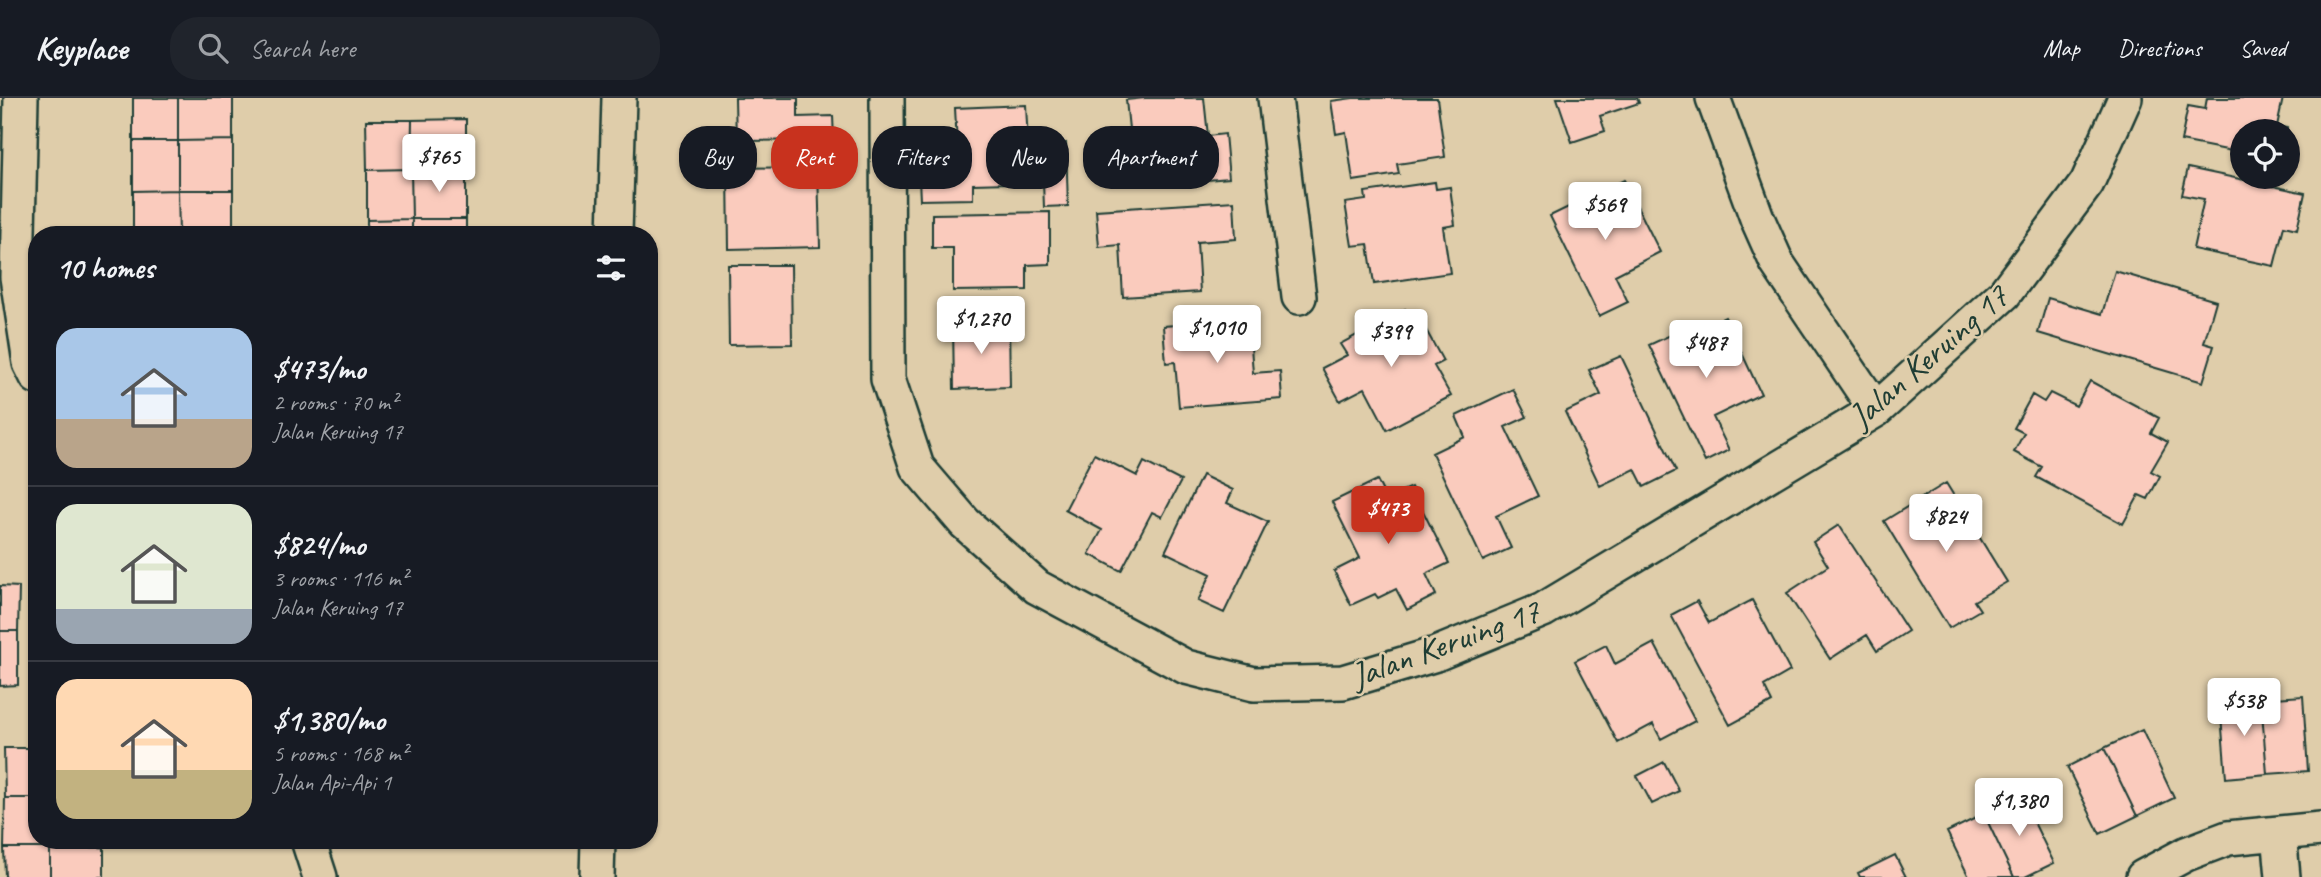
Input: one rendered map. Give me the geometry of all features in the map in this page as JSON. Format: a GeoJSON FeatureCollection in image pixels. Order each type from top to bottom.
{"type":"FeatureCollection","features":[{"type":"Feature","properties":{"kind":"street"},"geometry":{"type":"LineString","coordinates":[[615,226],[619,98]]}},
{"type":"Feature","properties":{"kind":"street","name":"Jalan Keruing 17"},"geometry":{"type":"LineString","coordinates":[[887,98],[888,379],[917,467],[965,523],[1037,587],[1186,667],[1254,684],[1343,682],[1436,654],[1543,610],[1876,410],[2004,294],[2087,183],[2125,98]]}},
{"type":"Feature","properties":{"kind":"street"},"geometry":{"type":"LineString","coordinates":[[1275,98],[1299,297]]}},
{"type":"Feature","properties":{"kind":"street"},"geometry":{"type":"LineString","coordinates":[[1713,98],[1757,218],[1777,263],[1876,410]]}},
{"type":"Feature","properties":{"kind":"street"},"geometry":{"type":"LineString","coordinates":[[14,107],[17,277],[28,350]]}},
{"type":"Feature","properties":{"kind":"street"},"geometry":{"type":"LineString","coordinates":[[2143,877],[2186,854],[2228,838],[2321,829]]}},
{"type":"Feature","properties":{"kind":"street"},"geometry":{"type":"LineString","coordinates":[[2279,832],[2283,877]]}},
{"type":"Feature","properties":{"kind":"street"},"geometry":{"type":"LineString","coordinates":[[312,849],[320,877]]}},
{"type":"Feature","properties":{"kind":"street"},"geometry":{"type":"LineString","coordinates":[[597,877],[598,849]]}},
{"type":"Feature","properties":{"kind":"building"},"geometry":{"type":"Polygon","coordinates":[[[133,98],[178,98],[178,141],[133,141],[133,98]]]}},
{"type":"Feature","properties":{"kind":"building"},"geometry":{"type":"Polygon","coordinates":[[[178,98],[233,98],[233,140],[178,141],[178,98]]]}},
{"type":"Feature","properties":{"kind":"building"},"geometry":{"type":"Polygon","coordinates":[[[735,98],[798,98],[798,117],[833,116],[833,126],[771,126],[771,141],[757,141],[757,126],[736,126],[735,98]]]}},
{"type":"Feature","properties":{"kind":"building"},"geometry":{"type":"Polygon","coordinates":[[[1204,98],[1207,126],[1129,126],[1126,100],[1204,98]]]}},
{"type":"Feature","properties":{"kind":"building"},"geometry":{"type":"Polygon","coordinates":[[[1353,98],[1437,98],[1445,157],[1397,164],[1399,174],[1353,181],[1346,132],[1336,134],[1331,101],[1353,98]]]}},
{"type":"Feature","properties":{"kind":"building"},"geometry":{"type":"Polygon","coordinates":[[[1557,98],[1637,98],[1639,103],[1600,116],[1605,131],[1572,142],[1557,98]]]}},
{"type":"Feature","properties":{"kind":"building"},"geometry":{"type":"Polygon","coordinates":[[[2207,98],[2283,98],[2278,119],[2230,119],[2230,151],[2181,141],[2188,106],[2205,109],[2207,98]]]}},
{"type":"Feature","properties":{"kind":"building"},"geometry":{"type":"Polygon","coordinates":[[[1026,105],[1027,126],[986,126],[986,184],[973,184],[973,199],[920,200],[919,189],[972,189],[972,126],[956,126],[955,108],[1026,105]]]}},
{"type":"Feature","properties":{"kind":"building"},"geometry":{"type":"Polygon","coordinates":[[[466,119],[466,169],[411,169],[412,120],[466,119]]]}},
{"type":"Feature","properties":{"kind":"building"},"geometry":{"type":"Polygon","coordinates":[[[366,120],[412,120],[411,169],[367,170],[366,120]]]}},
{"type":"Feature","properties":{"kind":"building"},"geometry":{"type":"Polygon","coordinates":[[[1225,134],[1229,178],[1219,179],[1219,135],[1225,134]]]}},
{"type":"Feature","properties":{"kind":"building"},"geometry":{"type":"Polygon","coordinates":[[[233,140],[233,190],[178,190],[178,141],[233,140]]]}},
{"type":"Feature","properties":{"kind":"building"},"geometry":{"type":"Polygon","coordinates":[[[133,141],[178,141],[178,190],[133,191],[133,141]]]}},
{"type":"Feature","properties":{"kind":"building"},"geometry":{"type":"Polygon","coordinates":[[[757,168],[771,168],[771,189],[819,189],[820,247],[729,249],[728,189],[757,189],[757,168]]]}},
{"type":"Feature","properties":{"kind":"building"},"geometry":{"type":"Polygon","coordinates":[[[2188,168],[2230,177],[2230,189],[2286,189],[2305,193],[2297,229],[2284,226],[2274,266],[2193,249],[2204,199],[2182,195],[2188,168]]]}},
{"type":"Feature","properties":{"kind":"building"},"geometry":{"type":"Polygon","coordinates":[[[411,169],[466,169],[466,219],[412,219],[411,169]]]}},
{"type":"Feature","properties":{"kind":"building"},"geometry":{"type":"Polygon","coordinates":[[[411,169],[412,219],[367,220],[367,170],[411,169]]]}},
{"type":"Feature","properties":{"kind":"building"},"geometry":{"type":"Polygon","coordinates":[[[1624,180],[1660,252],[1615,275],[1628,302],[1599,316],[1550,216],[1624,180]]]}},
{"type":"Feature","properties":{"kind":"building"},"geometry":{"type":"Polygon","coordinates":[[[1435,182],[1436,189],[1450,187],[1455,225],[1443,227],[1450,273],[1374,284],[1368,244],[1352,246],[1345,203],[1366,200],[1365,192],[1435,182]]]}},
{"type":"Feature","properties":{"kind":"building"},"geometry":{"type":"Polygon","coordinates":[[[1043,189],[1067,189],[1068,206],[1044,207],[1043,189]]]}},
{"type":"Feature","properties":{"kind":"building"},"geometry":{"type":"Polygon","coordinates":[[[178,190],[233,190],[233,226],[179,226],[178,190]]]}},
{"type":"Feature","properties":{"kind":"building"},"geometry":{"type":"Polygon","coordinates":[[[178,190],[179,226],[133,226],[133,191],[178,190]]]}},
{"type":"Feature","properties":{"kind":"building"},"geometry":{"type":"Polygon","coordinates":[[[1234,201],[1236,239],[1197,242],[1200,292],[1123,297],[1120,245],[1099,247],[1096,210],[1234,201]]]}},
{"type":"Feature","properties":{"kind":"building"},"geometry":{"type":"Polygon","coordinates":[[[1050,212],[1050,264],[1027,265],[1027,290],[953,291],[953,248],[932,248],[932,214],[1050,212]]]}},
{"type":"Feature","properties":{"kind":"building"},"geometry":{"type":"Polygon","coordinates":[[[412,219],[466,219],[466,226],[412,226],[412,219]]]}},
{"type":"Feature","properties":{"kind":"building"},"geometry":{"type":"Polygon","coordinates":[[[412,219],[412,226],[367,226],[367,220],[412,219]]]}},
{"type":"Feature","properties":{"kind":"building"},"geometry":{"type":"Polygon","coordinates":[[[728,265],[791,265],[792,344],[729,345],[728,265]]]}},
{"type":"Feature","properties":{"kind":"building"},"geometry":{"type":"Polygon","coordinates":[[[2115,271],[2216,301],[2204,343],[2214,346],[2203,382],[2038,333],[2048,298],[2102,314],[2115,271]]]}},
{"type":"Feature","properties":{"kind":"building"},"geometry":{"type":"Polygon","coordinates":[[[1405,309],[1411,321],[1419,317],[1443,361],[1434,366],[1451,396],[1387,430],[1365,388],[1340,401],[1322,368],[1347,355],[1340,344],[1405,309]]]}},
{"type":"Feature","properties":{"kind":"building"},"geometry":{"type":"Polygon","coordinates":[[[1725,317],[1761,394],[1713,417],[1729,450],[1705,462],[1649,345],[1677,332],[1683,345],[1691,341],[1688,335],[1725,317]]]}},
{"type":"Feature","properties":{"kind":"building"},"geometry":{"type":"Polygon","coordinates":[[[1249,320],[1253,373],[1280,371],[1282,399],[1179,407],[1175,362],[1166,363],[1163,326],[1249,320]]]}},
{"type":"Feature","properties":{"kind":"building"},"geometry":{"type":"Polygon","coordinates":[[[953,323],[1009,323],[1010,387],[954,389],[953,323]]]}},
{"type":"Feature","properties":{"kind":"building"},"geometry":{"type":"Polygon","coordinates":[[[1621,356],[1676,471],[1644,487],[1635,469],[1600,486],[1565,412],[1601,395],[1589,370],[1621,356]]]}},
{"type":"Feature","properties":{"kind":"building"},"geometry":{"type":"Polygon","coordinates":[[[2090,381],[2159,418],[2151,433],[2168,442],[2151,471],[2160,476],[2148,499],[2139,495],[2123,524],[2036,477],[2042,467],[2014,452],[2024,433],[2014,428],[2032,395],[2044,402],[2050,393],[2076,406],[2090,381]]]}},
{"type":"Feature","properties":{"kind":"building"},"geometry":{"type":"Polygon","coordinates":[[[1513,389],[1527,417],[1505,427],[1538,496],[1496,516],[1511,548],[1483,561],[1432,453],[1465,437],[1456,416],[1513,389]]]}},
{"type":"Feature","properties":{"kind":"building"},"geometry":{"type":"Polygon","coordinates":[[[1094,454],[1137,476],[1144,462],[1181,481],[1162,517],[1152,512],[1121,571],[1089,554],[1102,530],[1065,510],[1094,454]]]}},
{"type":"Feature","properties":{"kind":"building"},"geometry":{"type":"Polygon","coordinates":[[[1202,475],[1233,490],[1227,503],[1268,522],[1224,613],[1198,601],[1211,574],[1165,552],[1202,475]]]}},
{"type":"Feature","properties":{"kind":"building"},"geometry":{"type":"Polygon","coordinates":[[[1377,480],[1386,498],[1411,487],[1449,563],[1426,574],[1436,595],[1407,610],[1396,589],[1378,598],[1375,594],[1351,605],[1334,571],[1360,558],[1332,502],[1377,480]]]}},
{"type":"Feature","properties":{"kind":"building"},"geometry":{"type":"Polygon","coordinates":[[[1946,483],[2007,582],[1974,601],[1980,610],[1949,628],[1884,521],[1946,483]]]}},
{"type":"Feature","properties":{"kind":"building"},"geometry":{"type":"Polygon","coordinates":[[[1839,525],[1908,631],[1877,651],[1867,635],[1830,659],[1787,593],[1828,566],[1813,542],[1839,525]]]}},
{"type":"Feature","properties":{"kind":"building"},"geometry":{"type":"Polygon","coordinates":[[[0,586],[19,587],[18,631],[0,631],[0,586]]]}},
{"type":"Feature","properties":{"kind":"building"},"geometry":{"type":"Polygon","coordinates":[[[1752,600],[1790,671],[1764,686],[1772,702],[1730,725],[1671,615],[1697,601],[1709,623],[1752,600]]]}},
{"type":"Feature","properties":{"kind":"building"},"geometry":{"type":"Polygon","coordinates":[[[0,631],[18,631],[18,685],[0,686],[0,631]]]}},
{"type":"Feature","properties":{"kind":"building"},"geometry":{"type":"Polygon","coordinates":[[[1654,643],[1695,721],[1661,739],[1653,724],[1618,743],[1575,661],[1606,645],[1615,664],[1654,643]]]}},
{"type":"Feature","properties":{"kind":"building"},"geometry":{"type":"Polygon","coordinates":[[[2303,696],[2308,771],[2267,774],[2261,699],[2303,696]]]}},
{"type":"Feature","properties":{"kind":"building"},"geometry":{"type":"Polygon","coordinates":[[[2261,699],[2267,774],[2226,778],[2220,703],[2261,699]]]}},
{"type":"Feature","properties":{"kind":"building"},"geometry":{"type":"Polygon","coordinates":[[[2142,730],[2174,798],[2137,816],[2104,748],[2142,730]]]}},
{"type":"Feature","properties":{"kind":"building"},"geometry":{"type":"Polygon","coordinates":[[[4,748],[28,748],[28,798],[5,798],[4,748]]]}},
{"type":"Feature","properties":{"kind":"building"},"geometry":{"type":"Polygon","coordinates":[[[2104,748],[2137,816],[2100,834],[2067,767],[2104,748]]]}},
{"type":"Feature","properties":{"kind":"building"},"geometry":{"type":"Polygon","coordinates":[[[1664,762],[1679,791],[1652,804],[1637,776],[1664,762]]]}},
{"type":"Feature","properties":{"kind":"building"},"geometry":{"type":"Polygon","coordinates":[[[2021,796],[2054,863],[2025,877],[2014,877],[1984,814],[2021,796]]]}},
{"type":"Feature","properties":{"kind":"building"},"geometry":{"type":"Polygon","coordinates":[[[5,798],[28,798],[28,848],[4,848],[5,798]]]}},
{"type":"Feature","properties":{"kind":"building"},"geometry":{"type":"Polygon","coordinates":[[[1984,814],[2014,877],[1969,877],[1947,832],[1984,814]]]}},
{"type":"Feature","properties":{"kind":"building"},"geometry":{"type":"Polygon","coordinates":[[[4,848],[50,849],[50,877],[5,877],[4,848]]]}},
{"type":"Feature","properties":{"kind":"building"},"geometry":{"type":"Polygon","coordinates":[[[50,849],[104,849],[104,877],[50,877],[50,849]]]}},
{"type":"Feature","properties":{"kind":"building"},"geometry":{"type":"Polygon","coordinates":[[[1895,855],[1906,877],[1860,877],[1858,873],[1895,855]]]}}]}
